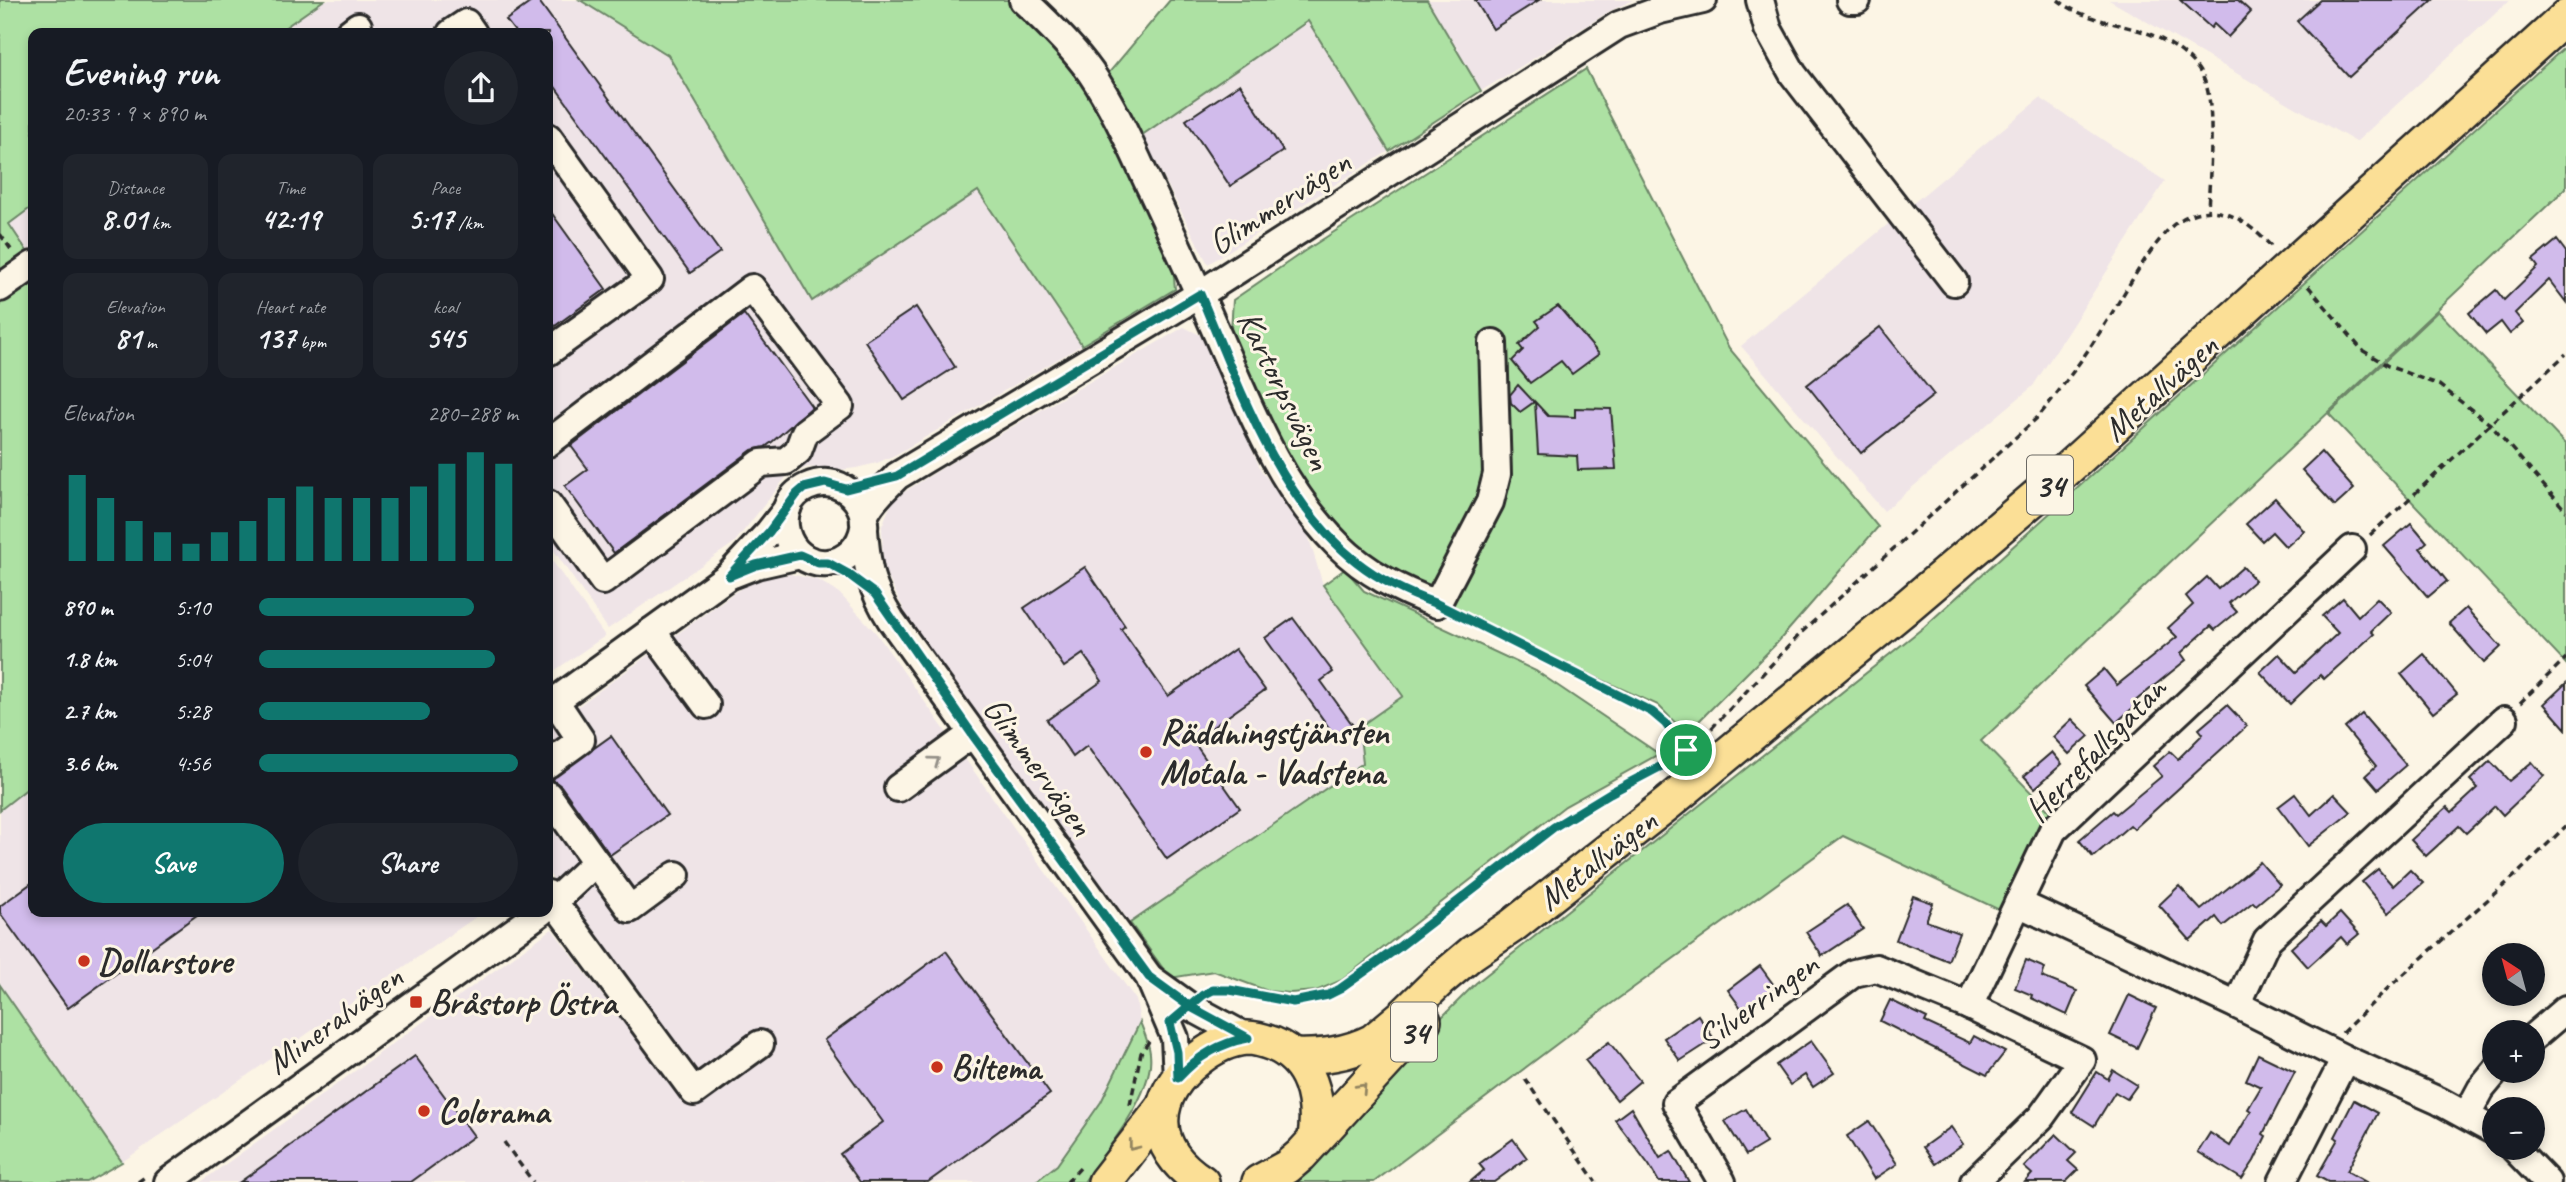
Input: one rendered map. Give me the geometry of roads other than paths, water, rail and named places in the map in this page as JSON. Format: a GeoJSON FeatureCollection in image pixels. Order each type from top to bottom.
{"type":"FeatureCollection","features":[{"type":"Feature","properties":{"kind":"main road","name":"Metallvägen"},"geometry":{"type":"LineString","coordinates":[[1293,1056],[1335,1054],[1373,1041],[1472,953],[1512,926],[1894,618],[2204,348],[2566,17]]}},
{"type":"Feature","properties":{"kind":"main road","name":"Metallvägen"},"geometry":{"type":"LineString","coordinates":[[1315,1138],[1512,926]]}},
{"type":"Feature","properties":{"kind":"main road","name":"34"},"geometry":{"type":"LineString","coordinates":[[1248,1038],[1269,1043],[1293,1056]]}},
{"type":"Feature","properties":{"kind":"main road"},"geometry":{"type":"LineString","coordinates":[[1095,1172],[1145,1108],[1165,1097],[1178,1078],[1201,1056],[1217,1047],[1248,1038]]}},
{"type":"Feature","properties":{"kind":"main road"},"geometry":{"type":"LineString","coordinates":[[1293,1056],[1312,1083],[1317,1107],[1315,1138]]}},
{"type":"Feature","properties":{"kind":"main road"},"geometry":{"type":"LineString","coordinates":[[1145,1108],[1171,1152],[1200,1182]]}},
{"type":"Feature","properties":{"kind":"main road","name":"34"},"geometry":{"type":"LineString","coordinates":[[1259,1182],[1287,1167],[1315,1138]]}},
{"type":"Feature","properties":{"kind":"street","name":"Kartorpsvägen"},"geometry":{"type":"LineString","coordinates":[[1023,0],[1064,39],[1107,98],[1200,294],[1268,447],[1304,505],[1355,561],[1409,594],[1437,604],[1490,502],[1497,474],[1493,343]]}},
{"type":"Feature","properties":{"kind":"street","name":"Glimmervägen"},"geometry":{"type":"LineString","coordinates":[[800,555],[818,563],[828,563],[848,556],[861,540],[864,524],[876,499],[897,476],[1200,294],[1619,25],[1660,10],[1703,0]]}},
{"type":"Feature","properties":{"kind":"street"},"geometry":{"type":"LineString","coordinates":[[1760,0],[1768,29],[1793,74],[1954,282]]}},
{"type":"Feature","properties":{"kind":"street"},"geometry":{"type":"LineString","coordinates":[[1850,0],[1857,0]]}},
{"type":"Feature","properties":{"kind":"street"},"geometry":{"type":"LineString","coordinates":[[553,144],[650,279],[553,348]]}},
{"type":"Feature","properties":{"kind":"street"},"geometry":{"type":"LineString","coordinates":[[0,288],[28,268]]}},
{"type":"Feature","properties":{"kind":"street"},"geometry":{"type":"LineString","coordinates":[[553,439],[752,288],[841,406],[805,432],[798,452],[786,461],[761,463],[603,581],[553,511]]}},
{"type":"Feature","properties":{"kind":"street"},"geometry":{"type":"LineString","coordinates":[[553,702],[729,576],[804,488],[786,461]]}},
{"type":"Feature","properties":{"kind":"street","name":"Glimmervägen"},"geometry":{"type":"LineString","coordinates":[[846,489],[897,476]]}},
{"type":"Feature","properties":{"kind":"street","name":"Glimmervägen"},"geometry":{"type":"LineString","coordinates":[[804,488],[825,483],[846,489],[858,501],[864,524],[866,558],[875,594]]}},
{"type":"Feature","properties":{"kind":"street"},"geometry":{"type":"LineString","coordinates":[[729,576],[756,565],[800,555],[788,539],[784,519],[787,509]]}},
{"type":"Feature","properties":{"kind":"street","name":"Herrefallsgatan"},"geometry":{"type":"LineString","coordinates":[[2018,903],[2053,830],[2352,549]]}},
{"type":"Feature","properties":{"kind":"street","name":"Glimmervägen"},"geometry":{"type":"LineString","coordinates":[[828,563],[875,594],[972,734],[1179,1015],[1178,1078]]}},
{"type":"Feature","properties":{"kind":"street"},"geometry":{"type":"LineString","coordinates":[[652,631],[706,705]]}},
{"type":"Feature","properties":{"kind":"street"},"geometry":{"type":"LineString","coordinates":[[553,705],[581,740],[553,760]]}},
{"type":"Feature","properties":{"kind":"street"},"geometry":{"type":"LineString","coordinates":[[2237,1005],[2267,940],[2504,719]]}},
{"type":"Feature","properties":{"kind":"street"},"geometry":{"type":"LineString","coordinates":[[898,788],[972,734]]}},
{"type":"Feature","properties":{"kind":"street"},"geometry":{"type":"LineString","coordinates":[[553,802],[630,909],[676,875]]}},
{"type":"Feature","properties":{"kind":"street","name":"Mineralvägen"},"geometry":{"type":"LineString","coordinates":[[553,900],[596,862]]}},
{"type":"Feature","properties":{"kind":"street"},"geometry":{"type":"LineString","coordinates":[[1969,1006],[2018,903],[2482,1124]]}},
{"type":"Feature","properties":{"kind":"street"},"geometry":{"type":"LineString","coordinates":[[553,910],[694,1092],[760,1044]]}},
{"type":"Feature","properties":{"kind":"street","name":"Mineralvägen"},"geometry":{"type":"LineString","coordinates":[[168,1182],[202,1172],[531,917]]}},
{"type":"Feature","properties":{"kind":"street","name":"Silverringen"},"geometry":{"type":"LineString","coordinates":[[1722,1182],[1676,1103],[1854,973],[1876,968],[1969,1006],[2082,1060],[2041,1117],[1974,1182]]}},
{"type":"Feature","properties":{"kind":"street"},"geometry":{"type":"LineString","coordinates":[[2545,1027],[2566,1009]]}},
{"type":"Feature","properties":{"kind":"street"},"geometry":{"type":"LineString","coordinates":[[1179,1015],[1248,1038]]}},
{"type":"Feature","properties":{"kind":"street"},"geometry":{"type":"LineString","coordinates":[[2282,1182],[2336,1055]]}},
{"type":"Feature","properties":{"kind":"street"},"geometry":{"type":"LineString","coordinates":[[2467,1115],[2486,1083]]}},
{"type":"Feature","properties":{"kind":"street"},"geometry":{"type":"LineString","coordinates":[[2526,1160],[2547,1182]]}},
{"type":"Feature","properties":{"kind":"place","name":"Räddningstjänsten Motala - Vadstena"},"geometry":{"type":"Point","coordinates":[1146,752]}},
{"type":"Feature","properties":{"kind":"place","name":"Dollarstore"},"geometry":{"type":"Point","coordinates":[84,961]}},
{"type":"Feature","properties":{"kind":"place","name":"Bråstorp Östra"},"geometry":{"type":"Point","coordinates":[416,1002]}},
{"type":"Feature","properties":{"kind":"place","name":"Biltema"},"geometry":{"type":"Point","coordinates":[937,1067]}},
{"type":"Feature","properties":{"kind":"place","name":"Colorama"},"geometry":{"type":"Point","coordinates":[424,1111]}}]}
